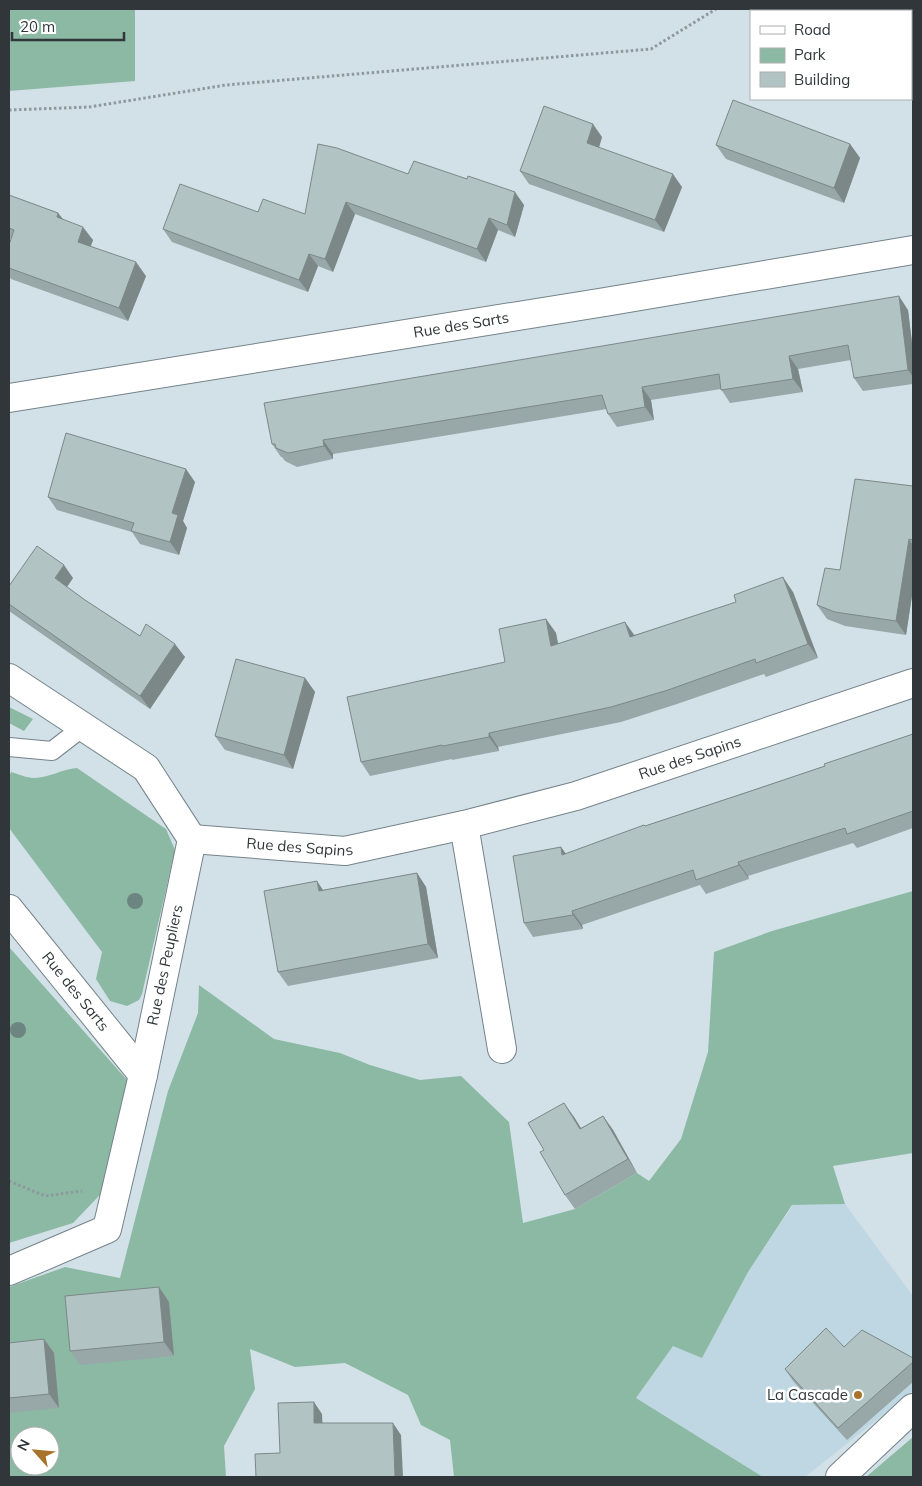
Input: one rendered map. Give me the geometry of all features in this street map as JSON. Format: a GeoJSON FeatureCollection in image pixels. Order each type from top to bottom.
{"type":"FeatureCollection","features":[{"type":"Feature","properties":{"kind":"street","name":"Rue des Sarts"},"geometry":{"type":"LineString","coordinates":[[9,398],[605,302],[913,250]]}},
{"type":"Feature","properties":{"kind":"street"},"geometry":{"type":"LineString","coordinates":[[9,678],[146,768],[192,839]]}},
{"type":"Feature","properties":{"kind":"street","name":"Rue des Sapins"},"geometry":{"type":"LineString","coordinates":[[192,839],[345,851],[464,825],[576,796],[913,683]]}},
{"type":"Feature","properties":{"kind":"street"},"geometry":{"type":"LineString","coordinates":[[464,825],[502,1048]]}},
{"type":"Feature","properties":{"kind":"street","name":"Rue des Peupliers"},"geometry":{"type":"LineString","coordinates":[[9,1271],[107,1229],[143,1075],[192,839]]}},
{"type":"Feature","properties":{"kind":"street","name":"Rue des Sarts"},"geometry":{"type":"LineString","coordinates":[[9,909],[143,1075]]}},
{"type":"Feature","properties":{"kind":"street"},"geometry":{"type":"LineString","coordinates":[[840,1477],[913,1408]]}},
{"type":"Feature","properties":{"kind":"lane"},"geometry":{"type":"LineString","coordinates":[[9,747],[52,751],[83,727]]}},
{"type":"Feature","properties":{"kind":"path"},"geometry":{"type":"LineString","coordinates":[[9,110],[89,107],[226,85],[651,49],[716,9]]}},
{"type":"Feature","properties":{"kind":"path"},"geometry":{"type":"LineString","coordinates":[[9,1181],[44,1196],[117,1186]]}},
{"type":"Feature","properties":{"kind":"shaded area"},"geometry":{"type":"Polygon","coordinates":[[[845,1204],[913,1296],[913,1391],[805,1477],[763,1477],[636,1398],[673,1345],[702,1358],[748,1272],[793,1205],[845,1204]]]}},
{"type":"Feature","properties":{"kind":"green space"},"geometry":{"type":"Polygon","coordinates":[[[9,9],[135,9],[135,81],[9,91],[9,9]]]}},
{"type":"Feature","properties":{"kind":"green space"},"geometry":{"type":"Polygon","coordinates":[[[9,707],[33,719],[24,731],[9,723],[9,707]]]}},
{"type":"Feature","properties":{"kind":"green space"},"geometry":{"type":"Polygon","coordinates":[[[77,768],[166,829],[175,850],[142,994],[139,1000],[127,1006],[110,1001],[96,979],[102,952],[9,828],[9,777],[11,772],[34,778],[45,777],[77,768]]]}},
{"type":"Feature","properties":{"kind":"green space"},"geometry":{"type":"Polygon","coordinates":[[[913,891],[913,1153],[833,1166],[845,1204],[792,1205],[748,1272],[702,1358],[673,1346],[636,1398],[763,1477],[454,1477],[450,1440],[421,1425],[408,1395],[345,1363],[295,1367],[250,1349],[255,1389],[224,1446],[226,1477],[9,1477],[9,1287],[65,1267],[120,1278],[168,1091],[198,1013],[199,985],[274,1039],[340,1053],[370,1065],[420,1080],[461,1076],[509,1122],[523,1223],[575,1209],[637,1173],[649,1181],[681,1139],[708,1052],[714,952],[772,931],[913,891]]]}},
{"type":"Feature","properties":{"kind":"green space"},"geometry":{"type":"Polygon","coordinates":[[[9,947],[127,1080],[119,1175],[73,1223],[9,1243],[9,947]]]}},
{"type":"Feature","properties":{"kind":"green space"},"geometry":{"type":"Polygon","coordinates":[[[913,1437],[913,1477],[866,1477],[913,1437]]]}},
{"type":"Feature","properties":{"kind":"building"},"geometry":{"type":"Polygon","coordinates":[[[884,9],[913,9],[913,34],[912,10],[884,9]]]}},
{"type":"Feature","properties":{"kind":"building"},"geometry":{"type":"Polygon","coordinates":[[[733,100],[850,144],[834,188],[716,145],[733,100]]]}},
{"type":"Feature","properties":{"kind":"building"},"geometry":{"type":"Polygon","coordinates":[[[544,106],[593,124],[587,143],[673,174],[655,220],[520,171],[544,106]]]}},
{"type":"Feature","properties":{"kind":"building"},"geometry":{"type":"Polygon","coordinates":[[[318,144],[337,148],[408,174],[414,161],[467,179],[468,176],[515,192],[507,225],[489,218],[477,249],[346,202],[325,259],[309,254],[299,280],[163,229],[180,184],[258,212],[263,199],[305,214],[318,144]]]}},
{"type":"Feature","properties":{"kind":"building"},"geometry":{"type":"Polygon","coordinates":[[[9,195],[58,213],[57,217],[83,227],[78,242],[136,262],[119,308],[9,268],[9,245],[14,230],[9,228],[9,195]]]}},
{"type":"Feature","properties":{"kind":"building"},"geometry":{"type":"Polygon","coordinates":[[[899,296],[908,370],[854,378],[848,345],[789,356],[793,379],[721,390],[719,374],[642,387],[645,407],[608,414],[602,395],[323,440],[324,446],[288,453],[276,448],[275,444],[272,444],[264,403],[899,296]]]}},
{"type":"Feature","properties":{"kind":"building"},"geometry":{"type":"Polygon","coordinates":[[[66,433],[186,469],[172,513],[178,515],[170,542],[131,531],[134,523],[48,497],[66,433]]]}},
{"type":"Feature","properties":{"kind":"building"},"geometry":{"type":"Polygon","coordinates":[[[855,479],[913,486],[913,540],[909,539],[896,621],[835,612],[817,605],[825,568],[840,570],[855,479]]]}},
{"type":"Feature","properties":{"kind":"building"},"geometry":{"type":"Polygon","coordinates":[[[37,546],[64,565],[55,578],[85,600],[140,636],[146,624],[175,644],[140,696],[9,604],[9,586],[37,546]]]}},
{"type":"Feature","properties":{"kind":"building"},"geometry":{"type":"Polygon","coordinates":[[[783,577],[808,644],[756,663],[755,659],[668,690],[611,707],[489,733],[489,737],[361,762],[347,697],[505,662],[499,629],[546,619],[551,646],[625,622],[630,637],[736,602],[734,595],[783,577]]]}},
{"type":"Feature","properties":{"kind":"building"},"geometry":{"type":"Polygon","coordinates":[[[236,659],[305,678],[284,755],[215,736],[236,659]]]}},
{"type":"Feature","properties":{"kind":"building"},"geometry":{"type":"Polygon","coordinates":[[[913,734],[913,811],[847,834],[845,828],[738,862],[739,865],[696,880],[693,870],[572,911],[573,915],[524,923],[513,856],[561,847],[562,855],[644,825],[825,766],[824,764],[913,734]]]}},
{"type":"Feature","properties":{"kind":"building"},"geometry":{"type":"Polygon","coordinates":[[[417,873],[428,944],[278,972],[264,891],[317,881],[319,891],[417,873]]]}},
{"type":"Feature","properties":{"kind":"building"},"geometry":{"type":"Polygon","coordinates":[[[564,1103],[580,1129],[603,1116],[628,1159],[565,1195],[540,1152],[544,1150],[528,1123],[564,1103]]]}},
{"type":"Feature","properties":{"kind":"building"},"geometry":{"type":"Polygon","coordinates":[[[159,1287],[164,1342],[70,1351],[65,1296],[159,1287]]]}},
{"type":"Feature","properties":{"kind":"building"},"geometry":{"type":"Polygon","coordinates":[[[826,1328],[844,1347],[862,1330],[913,1358],[913,1362],[838,1428],[785,1369],[826,1328]]]}},
{"type":"Feature","properties":{"kind":"building"},"geometry":{"type":"Polygon","coordinates":[[[44,1339],[49,1394],[9,1398],[9,1343],[44,1339]]]}},
{"type":"Feature","properties":{"kind":"building"},"geometry":{"type":"Polygon","coordinates":[[[314,1402],[314,1423],[393,1423],[395,1477],[256,1477],[255,1454],[280,1453],[278,1403],[314,1402]]]}},
{"type":"Feature","properties":{"kind":"place","name":"La Cascade"},"geometry":{"type":"Point","coordinates":[858,1395]}}]}
